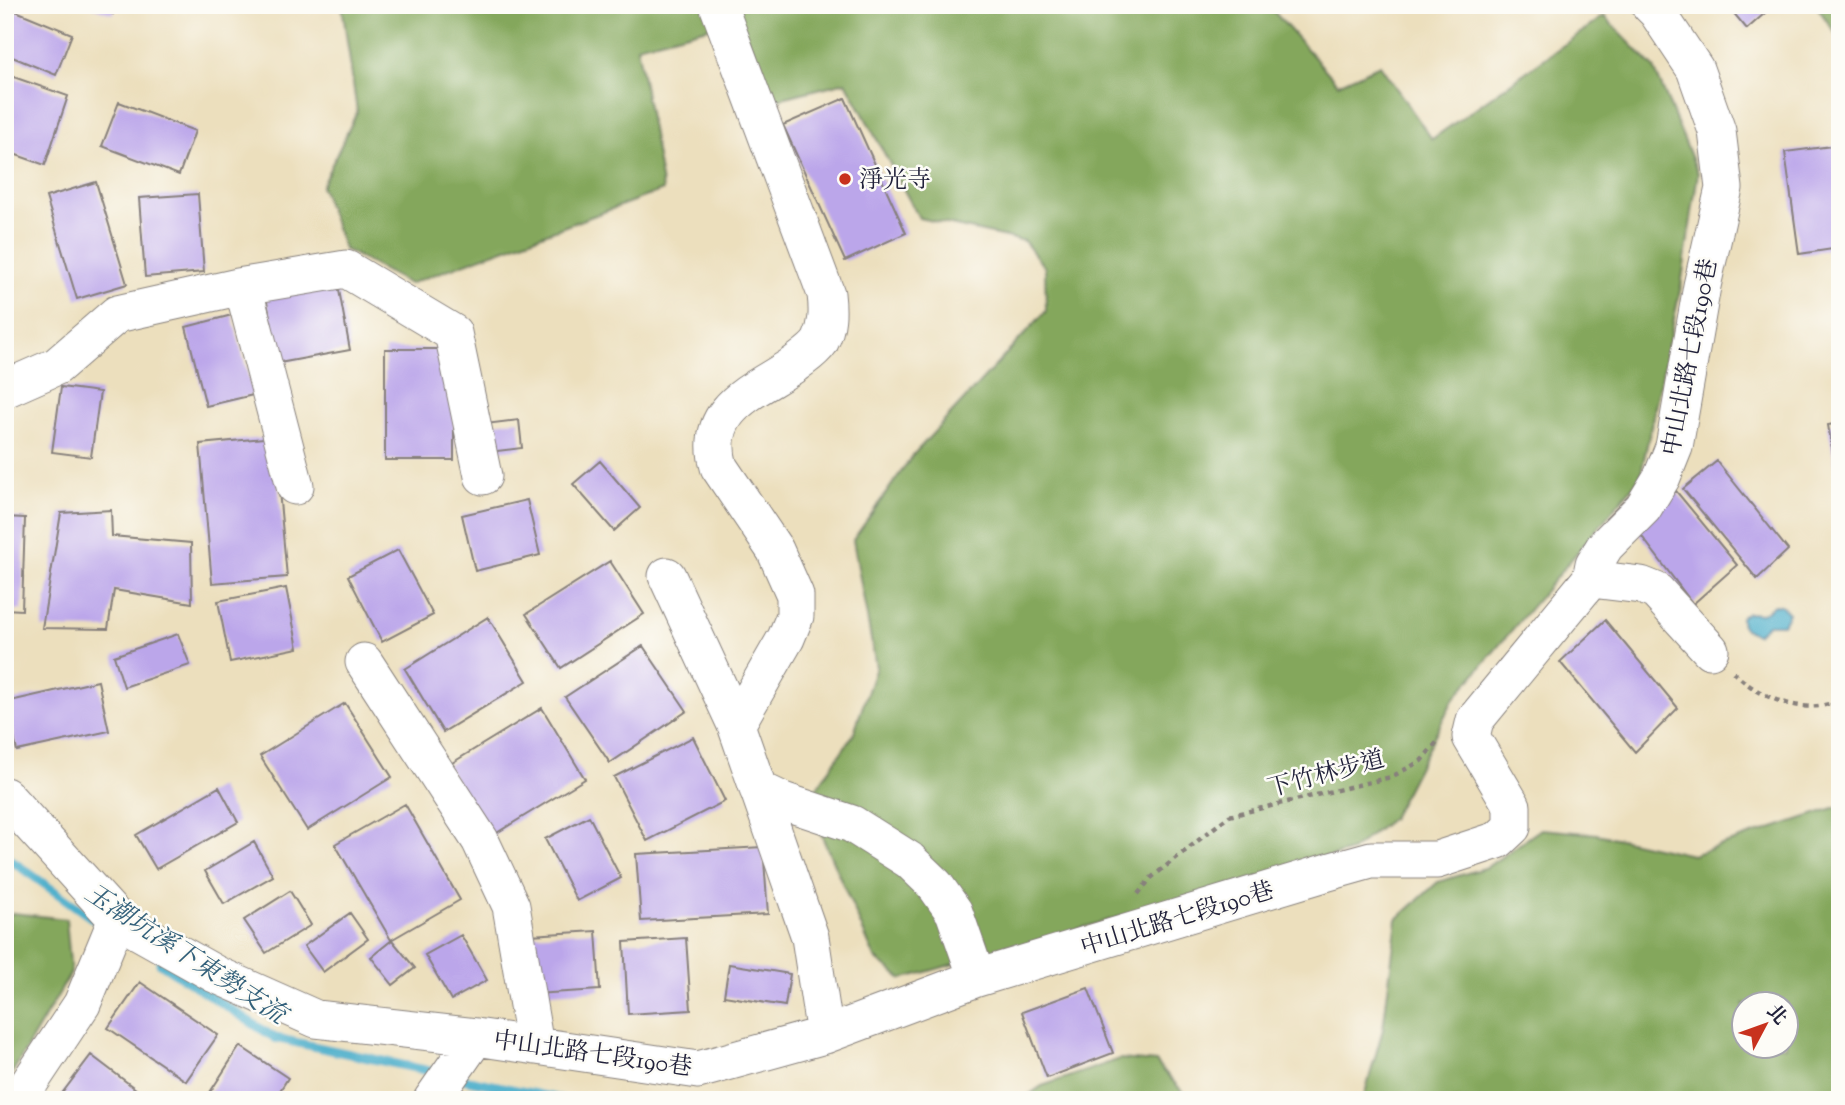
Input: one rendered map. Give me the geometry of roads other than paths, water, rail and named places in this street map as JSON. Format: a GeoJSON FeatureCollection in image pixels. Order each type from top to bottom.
{"type":"FeatureCollection","features":[{"type":"Feature","properties":{"kind":"street"},"geometry":{"type":"LineString","coordinates":[[718,5],[826,294],[828,314],[824,330],[814,349],[750,392],[725,414],[716,438],[715,452],[719,467],[775,550],[794,595],[795,616],[786,638],[736,725]]}},
{"type":"Feature","properties":{"kind":"street","name":"中山北路七段190巷"},"geometry":{"type":"LineString","coordinates":[[5,796],[117,919],[215,974],[316,1019],[475,1037],[698,1070],[825,1035],[977,978],[1371,860],[1437,860],[1498,840],[1512,827],[1512,806],[1471,737],[1475,720],[1591,579],[1594,564],[1605,546],[1643,508],[1662,477],[1674,447],[1702,286],[1724,188],[1717,131],[1695,69],[1650,5]]}},
{"type":"Feature","properties":{"kind":"street"},"geometry":{"type":"LineString","coordinates":[[5,389],[57,366],[117,314],[238,287],[346,270],[453,333],[483,476]]}},
{"type":"Feature","properties":{"kind":"street"},"geometry":{"type":"LineString","coordinates":[[238,287],[247,302],[295,486]]}},
{"type":"Feature","properties":{"kind":"street"},"geometry":{"type":"LineString","coordinates":[[667,576],[736,725],[810,937],[825,1035]]}},
{"type":"Feature","properties":{"kind":"street"},"geometry":{"type":"LineString","coordinates":[[1591,579],[1641,585],[1656,591],[1710,650]]}},
{"type":"Feature","properties":{"kind":"street"},"geometry":{"type":"LineString","coordinates":[[364,662],[480,840],[511,906],[536,1046]]}},
{"type":"Feature","properties":{"kind":"street"},"geometry":{"type":"LineString","coordinates":[[758,789],[783,801],[852,824],[909,860],[935,885],[954,912],[977,978]]}},
{"type":"Feature","properties":{"kind":"street"},"geometry":{"type":"LineString","coordinates":[[18,1100],[82,1004],[117,919]]}},
{"type":"Feature","properties":{"kind":"street"},"geometry":{"type":"LineString","coordinates":[[432,1100],[475,1037]]}},
{"type":"Feature","properties":{"kind":"water"},"geometry":{"type":"Polygon","coordinates":[[[1774,605],[1781,606],[1789,613],[1783,624],[1768,624],[1757,634],[1743,627],[1741,617],[1747,613],[1762,614],[1774,605]]]}},
{"type":"Feature","properties":{"kind":"waterway","name":"玉潮坑溪下東勢支流"},"geometry":{"type":"LineString","coordinates":[[5,856],[99,923]]}},
{"type":"Feature","properties":{"kind":"waterway","name":"玉潮坑溪下東勢支流"},"geometry":{"type":"LineString","coordinates":[[160,963],[275,1038],[439,1073]]}},
{"type":"Feature","properties":{"kind":"waterway","name":"玉潮坑溪下東勢支流"},"geometry":{"type":"LineString","coordinates":[[459,1078],[564,1100]]}},
{"type":"Feature","properties":{"kind":"place","name":"淨光寺"},"geometry":{"type":"Point","coordinates":[845,179]}}]}
